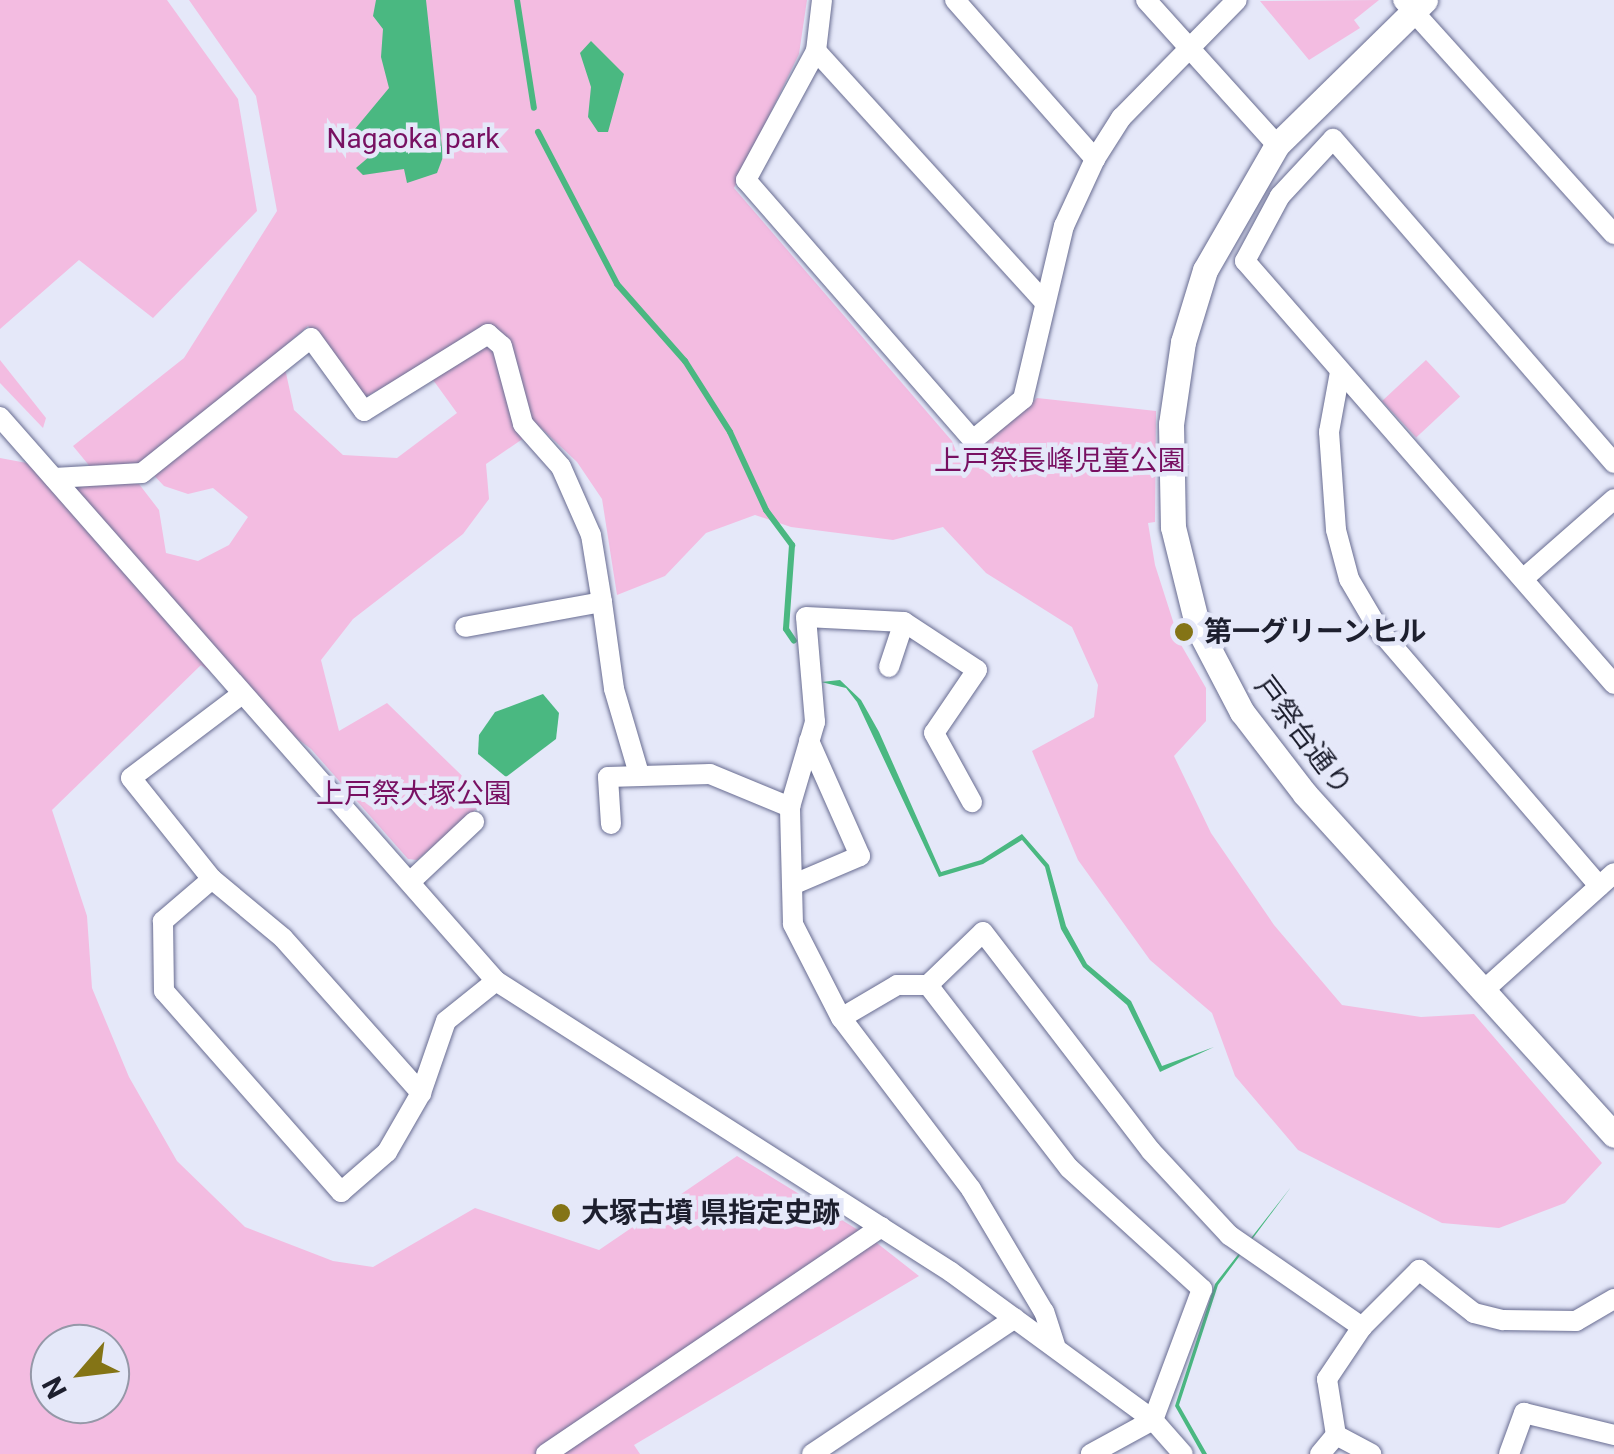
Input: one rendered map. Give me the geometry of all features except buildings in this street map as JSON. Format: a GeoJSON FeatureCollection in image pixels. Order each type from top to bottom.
{"type":"FeatureCollection","features":[{"type":"Feature","properties":{"kind":"street"},"geometry":{"type":"LineString","coordinates":[[822,0],[816,50],[746,180],[973,440],[1023,399],[1064,226],[1095,159],[1120,118],[1187,46],[1238,0]]}},
{"type":"Feature","properties":{"kind":"street"},"geometry":{"type":"LineString","coordinates":[[955,0],[1095,159]]}},
{"type":"Feature","properties":{"kind":"street"},"geometry":{"type":"LineString","coordinates":[[1146,0],[1277,145]]}},
{"type":"Feature","properties":{"kind":"street"},"geometry":{"type":"LineString","coordinates":[[1414,4],[1614,234]]}},
{"type":"Feature","properties":{"kind":"street","name":"戸祭台通り"},"geometry":{"type":"LineString","coordinates":[[1414,4],[1277,145],[1213,254],[1183,342],[1171,481],[1183,579],[1198,628],[1242,712],[1305,794],[1614,1135]]}},
{"type":"Feature","properties":{"kind":"street"},"geometry":{"type":"LineString","coordinates":[[816,50],[1044,302]]}},
{"type":"Feature","properties":{"kind":"street"},"geometry":{"type":"LineString","coordinates":[[1614,462],[1333,140],[1280,196],[1245,261],[1614,684]]}},
{"type":"Feature","properties":{"kind":"street"},"geometry":{"type":"LineString","coordinates":[[54,478],[142,472],[311,338],[364,411],[488,334],[502,346],[524,424],[561,468],[590,535],[614,689],[639,774]]}},
{"type":"Feature","properties":{"kind":"street"},"geometry":{"type":"LineString","coordinates":[[1340,372],[1329,432],[1336,530],[1350,578],[1380,630],[1606,880],[1483,991]]}},
{"type":"Feature","properties":{"kind":"street"},"geometry":{"type":"LineString","coordinates":[[0,416],[496,981],[881,1227],[1055,1346],[1153,1420],[1183,1454]]}},
{"type":"Feature","properties":{"kind":"street"},"geometry":{"type":"LineString","coordinates":[[1523,579],[1614,499]]}},
{"type":"Feature","properties":{"kind":"street"},"geometry":{"type":"LineString","coordinates":[[465,627],[602,602]]}},
{"type":"Feature","properties":{"kind":"street"},"geometry":{"type":"LineString","coordinates":[[972,802],[934,732],[977,670],[904,622],[806,617],[815,722],[790,807],[793,924],[841,1018],[971,1189],[1044,1312],[1055,1346]]}},
{"type":"Feature","properties":{"kind":"street"},"geometry":{"type":"LineString","coordinates":[[888,666],[904,622]]}},
{"type":"Feature","properties":{"kind":"street"},"geometry":{"type":"LineString","coordinates":[[242,694],[131,778],[212,879],[283,938],[421,1093]]}},
{"type":"Feature","properties":{"kind":"street"},"geometry":{"type":"LineString","coordinates":[[792,885],[860,856],[810,741]]}},
{"type":"Feature","properties":{"kind":"street"},"geometry":{"type":"LineString","coordinates":[[611,824],[608,777],[639,774],[710,774],[790,807]]}},
{"type":"Feature","properties":{"kind":"street"},"geometry":{"type":"LineString","coordinates":[[410,882],[474,822]]}},
{"type":"Feature","properties":{"kind":"street"},"geometry":{"type":"LineString","coordinates":[[212,879],[163,921],[164,991],[340,1192],[387,1152],[421,1093],[446,1021],[496,981]]}},
{"type":"Feature","properties":{"kind":"street"},"geometry":{"type":"LineString","coordinates":[[841,1018],[897,985],[928,985],[983,932],[1151,1150],[1229,1235],[1362,1327]]}},
{"type":"Feature","properties":{"kind":"street"},"geometry":{"type":"LineString","coordinates":[[928,985],[1069,1168],[1202,1289],[1153,1420],[1091,1454]]}},
{"type":"Feature","properties":{"kind":"street"},"geometry":{"type":"LineString","coordinates":[[546,1454],[569,1448],[881,1227]]}},
{"type":"Feature","properties":{"kind":"street"},"geometry":{"type":"LineString","coordinates":[[1320,1454],[1336,1435],[1327,1379],[1362,1327],[1418,1270],[1474,1313],[1504,1320],[1576,1322],[1614,1299]]}},
{"type":"Feature","properties":{"kind":"street"},"geometry":{"type":"LineString","coordinates":[[812,1454],[1014,1318]]}},
{"type":"Feature","properties":{"kind":"street"},"geometry":{"type":"LineString","coordinates":[[1509,1454],[1524,1413],[1614,1434]]}},
{"type":"Feature","properties":{"kind":"street"},"geometry":{"type":"LineString","coordinates":[[1336,1435],[1370,1454]]}},
{"type":"Feature","properties":{"kind":"green space"},"geometry":{"type":"Polygon","coordinates":[[[0,0],[167,0],[238,99],[257,211],[153,318],[79,260],[0,329],[0,0]]]}},
{"type":"Feature","properties":{"kind":"green space"},"geometry":{"type":"Polygon","coordinates":[[[189,0],[807,0],[799,54],[734,188],[952,441],[961,464],[1037,398],[1156,411],[1155,522],[1148,523],[1155,565],[1180,643],[1206,688],[1206,721],[1174,756],[1211,833],[1274,925],[1342,1005],[1421,1017],[1474,1014],[1602,1163],[1565,1203],[1499,1228],[1442,1223],[1298,1150],[1235,1076],[1212,1013],[1150,960],[1078,860],[1032,751],[1094,717],[1098,685],[1072,627],[986,573],[943,527],[893,540],[791,527],[755,515],[706,533],[665,576],[617,595],[602,499],[577,462],[540,427],[486,464],[489,499],[463,534],[353,619],[321,660],[339,731],[387,703],[487,800],[417,860],[408,859],[311,749],[201,665],[52,810],[87,916],[92,988],[129,1077],[177,1161],[245,1227],[333,1261],[373,1267],[475,1208],[599,1250],[737,1156],[868,1236],[919,1276],[634,1445],[640,1454],[0,1454],[0,458],[139,484],[159,510],[166,553],[198,561],[229,545],[248,517],[213,488],[188,494],[164,486],[147,468],[283,359],[294,410],[343,455],[397,458],[457,413],[423,366],[365,397],[308,326],[148,465],[92,469],[73,446],[184,358],[277,211],[256,96],[189,0]]]}},
{"type":"Feature","properties":{"kind":"green space"},"geometry":{"type":"Polygon","coordinates":[[[1379,0],[1354,20],[1360,28],[1309,60],[1260,1],[1379,0]]]}},
{"type":"Feature","properties":{"kind":"green space"},"geometry":{"type":"Polygon","coordinates":[[[0,360],[46,418],[43,428],[0,383],[0,360]]]}},
{"type":"Feature","properties":{"kind":"green space"},"geometry":{"type":"Polygon","coordinates":[[[1426,360],[1460,397],[1416,437],[1382,401],[1426,360]]]}},
{"type":"Feature","properties":{"kind":"shaded area"},"geometry":{"type":"Polygon","coordinates":[[[376,0],[426,0],[443,157],[437,173],[407,183],[404,169],[363,175],[356,168],[370,156],[368,149],[350,135],[389,88],[381,57],[383,29],[373,16],[376,0]]]}},
{"type":"Feature","properties":{"kind":"shaded area"},"geometry":{"type":"Polygon","coordinates":[[[591,41],[624,74],[608,132],[598,132],[588,117],[591,87],[580,53],[591,41]]]}},
{"type":"Feature","properties":{"kind":"shaded area"},"geometry":{"type":"Polygon","coordinates":[[[840,680],[861,700],[879,732],[941,872],[981,860],[1022,834],[1049,865],[1066,926],[1087,964],[1131,1001],[1162,1066],[1214,1047],[1160,1072],[1127,1005],[1083,967],[1061,929],[1045,867],[1022,840],[983,864],[939,877],[857,702],[846,688],[821,682],[840,680]]]}},
{"type":"Feature","properties":{"kind":"shaded area"},"geometry":{"type":"Polygon","coordinates":[[[543,694],[559,713],[556,739],[506,777],[478,754],[479,735],[495,712],[543,694]]]}},
{"type":"Feature","properties":{"kind":"shaded area"},"geometry":{"type":"Polygon","coordinates":[[[1291,1187],[1218,1285],[1179,1405],[1207,1454],[1202,1454],[1175,1406],[1215,1284],[1291,1187]]]}},
{"type":"Feature","properties":{"kind":"waterway"},"geometry":{"type":"LineString","coordinates":[[517,0],[534,108]]}},
{"type":"Feature","properties":{"kind":"waterway"},"geometry":{"type":"LineString","coordinates":[[538,132],[617,284],[685,361],[730,432],[766,510],[792,545],[786,629],[794,641]]}},
{"type":"Feature","properties":{"kind":"place","name":"第一グリーンヒル"},"geometry":{"type":"Point","coordinates":[1184,632]}},
{"type":"Feature","properties":{"kind":"place","name":"大塚古墳 県指定史跡"},"geometry":{"type":"Point","coordinates":[561,1213]}},
{"type":"Feature","properties":{"kind":"park label","name":"Nagaoka park"},"geometry":{"type":"Point","coordinates":[413,139]}},
{"type":"Feature","properties":{"kind":"park label","name":"上戸祭長峰児童公園"},"geometry":{"type":"Point","coordinates":[1060,461]}},
{"type":"Feature","properties":{"kind":"park label","name":"上戸祭大塚公園"},"geometry":{"type":"Point","coordinates":[414,794]}}]}
